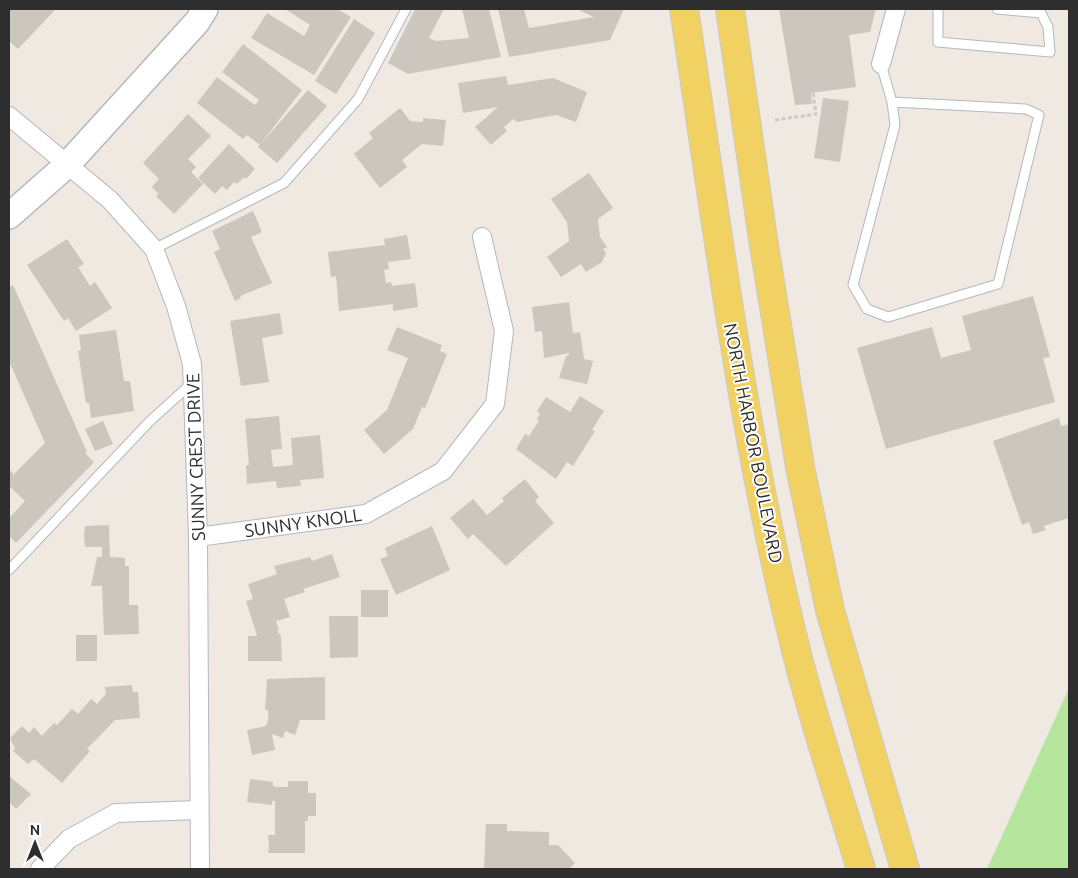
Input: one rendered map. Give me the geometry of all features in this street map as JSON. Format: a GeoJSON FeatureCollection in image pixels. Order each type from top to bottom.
{"type":"FeatureCollection","features":[{"type":"Feature","properties":{"kind":"main road","name":"NORTH HARBOR BOULEVARD"},"geometry":{"type":"LineString","coordinates":[[684,9],[730,310],[769,531],[798,659],[861,869]]}},
{"type":"Feature","properties":{"kind":"main road"},"geometry":{"type":"LineString","coordinates":[[730,9],[763,238],[802,477],[830,610],[905,869]]}},
{"type":"Feature","properties":{"kind":"street"},"geometry":{"type":"LineString","coordinates":[[9,216],[67,165],[197,22],[205,9]]}},
{"type":"Feature","properties":{"kind":"street"},"geometry":{"type":"LineString","coordinates":[[881,64],[896,9]]}},
{"type":"Feature","properties":{"kind":"street","name":"SUNNY CREST DRIVE"},"geometry":{"type":"LineString","coordinates":[[9,116],[110,200],[154,249],[176,306],[192,364],[198,537],[198,810],[200,869]]}},
{"type":"Feature","properties":{"kind":"street","name":"SUNNY KNOLL"},"geometry":{"type":"LineString","coordinates":[[198,537],[366,514],[444,470],[495,404],[504,331],[482,237]]}},
{"type":"Feature","properties":{"kind":"street"},"geometry":{"type":"LineString","coordinates":[[40,869],[69,839],[116,813],[198,810]]}},
{"type":"Feature","properties":{"kind":"lane"},"geometry":{"type":"LineString","coordinates":[[154,249],[284,183],[358,98],[406,9]]}},
{"type":"Feature","properties":{"kind":"lane"},"geometry":{"type":"LineString","coordinates":[[938,9],[938,42],[1050,52],[1048,27],[1041,13],[997,9]]}},
{"type":"Feature","properties":{"kind":"lane"},"geometry":{"type":"LineString","coordinates":[[881,64],[892,102],[894,125],[853,285],[867,309],[888,317],[998,284],[1039,115],[1026,109],[892,102]]}},
{"type":"Feature","properties":{"kind":"lane"},"geometry":{"type":"LineString","coordinates":[[10,565],[150,421],[193,383]]}},
{"type":"Feature","properties":{"kind":"path"},"geometry":{"type":"LineString","coordinates":[[775,120],[816,114],[812,93]]}},
{"type":"Feature","properties":{"kind":"green space"},"geometry":{"type":"Polygon","coordinates":[[[1069,688],[1069,869],[987,869],[1069,688]]]}},
{"type":"Feature","properties":{"kind":"building"},"geometry":{"type":"Polygon","coordinates":[[[9,9],[56,9],[18,49],[9,41],[9,9]]]}},
{"type":"Feature","properties":{"kind":"building"},"geometry":{"type":"Polygon","coordinates":[[[285,9],[337,9],[351,17],[314,75],[251,38],[267,13],[304,36],[310,25],[285,9]]]}},
{"type":"Feature","properties":{"kind":"building"},"geometry":{"type":"Polygon","coordinates":[[[415,9],[444,9],[429,38],[436,41],[469,38],[462,9],[489,9],[501,57],[408,74],[388,63],[415,9]]]}},
{"type":"Feature","properties":{"kind":"building"},"geometry":{"type":"Polygon","coordinates":[[[498,9],[524,9],[529,28],[594,17],[577,9],[624,9],[610,40],[509,57],[498,9]]]}},
{"type":"Feature","properties":{"kind":"building"},"geometry":{"type":"Polygon","coordinates":[[[779,9],[876,9],[870,32],[849,35],[856,87],[811,93],[812,104],[795,105],[779,9]]]}},
{"type":"Feature","properties":{"kind":"building"},"geometry":{"type":"Polygon","coordinates":[[[354,19],[375,33],[336,94],[315,81],[354,19]]]}},
{"type":"Feature","properties":{"kind":"building"},"geometry":{"type":"Polygon","coordinates":[[[243,44],[302,90],[260,145],[247,135],[243,139],[197,103],[217,77],[255,105],[259,100],[222,72],[243,44]]]}},
{"type":"Feature","properties":{"kind":"building"},"geometry":{"type":"Polygon","coordinates":[[[506,76],[508,85],[553,78],[587,92],[576,122],[556,115],[517,122],[513,119],[504,127],[507,131],[491,145],[475,127],[498,107],[463,113],[458,83],[506,76]]]}},
{"type":"Feature","properties":{"kind":"building"},"geometry":{"type":"Polygon","coordinates":[[[308,90],[327,106],[277,163],[258,147],[308,90]]]}},
{"type":"Feature","properties":{"kind":"building"},"geometry":{"type":"Polygon","coordinates":[[[823,98],[849,101],[840,162],[814,158],[823,98]]]}},
{"type":"Feature","properties":{"kind":"building"},"geometry":{"type":"Polygon","coordinates":[[[400,108],[410,121],[423,122],[423,118],[446,120],[443,146],[422,144],[402,160],[407,167],[380,188],[354,154],[373,138],[369,133],[400,108]]]}},
{"type":"Feature","properties":{"kind":"building"},"geometry":{"type":"Polygon","coordinates":[[[188,114],[211,136],[188,159],[196,167],[191,172],[203,184],[174,214],[156,196],[159,194],[152,187],[159,179],[143,163],[188,114]]]}},
{"type":"Feature","properties":{"kind":"building"},"geometry":{"type":"Polygon","coordinates":[[[229,144],[255,169],[246,179],[244,177],[237,184],[234,182],[227,190],[222,186],[215,194],[198,178],[229,144]]]}},
{"type":"Feature","properties":{"kind":"building"},"geometry":{"type":"Polygon","coordinates":[[[589,173],[613,208],[598,219],[600,237],[607,247],[603,249],[606,253],[602,262],[586,272],[581,264],[561,277],[547,257],[569,241],[567,222],[551,199],[589,173]]]}},
{"type":"Feature","properties":{"kind":"building"},"geometry":{"type":"Polygon","coordinates":[[[253,211],[262,232],[251,237],[272,283],[240,296],[241,298],[235,301],[214,252],[220,249],[212,231],[253,211]]]}},
{"type":"Feature","properties":{"kind":"building"},"geometry":{"type":"Polygon","coordinates":[[[407,235],[411,259],[388,262],[389,269],[384,270],[386,283],[391,282],[392,286],[415,283],[418,307],[393,311],[393,304],[339,311],[336,276],[331,277],[328,252],[385,245],[384,239],[407,235]]]}},
{"type":"Feature","properties":{"kind":"building"},"geometry":{"type":"Polygon","coordinates":[[[67,239],[84,264],[78,267],[90,286],[95,282],[112,308],[76,331],[68,318],[64,321],[27,265],[67,239]]]}},
{"type":"Feature","properties":{"kind":"building"},"geometry":{"type":"Polygon","coordinates":[[[13,285],[87,452],[85,453],[94,462],[16,543],[9,536],[9,518],[25,501],[9,486],[9,472],[12,471],[13,475],[45,443],[9,361],[9,287],[13,285]]]}},
{"type":"Feature","properties":{"kind":"building"},"geometry":{"type":"Polygon","coordinates":[[[1033,296],[1050,357],[1043,358],[1055,402],[886,449],[857,348],[932,327],[941,358],[971,350],[962,316],[1033,296]]]}},
{"type":"Feature","properties":{"kind":"building"},"geometry":{"type":"Polygon","coordinates":[[[569,302],[573,333],[580,332],[584,359],[593,361],[587,384],[559,378],[566,356],[569,353],[544,358],[542,331],[535,332],[532,307],[569,302]]]}},
{"type":"Feature","properties":{"kind":"building"},"geometry":{"type":"Polygon","coordinates":[[[280,313],[283,334],[262,338],[269,382],[241,386],[230,321],[280,313]]]}},
{"type":"Feature","properties":{"kind":"building"},"geometry":{"type":"Polygon","coordinates":[[[397,327],[442,345],[440,351],[447,354],[425,408],[422,407],[413,429],[384,454],[364,430],[387,410],[408,358],[387,350],[397,327]]]}},
{"type":"Feature","properties":{"kind":"building"},"geometry":{"type":"Polygon","coordinates":[[[116,330],[124,381],[130,381],[134,411],[91,418],[89,403],[86,403],[78,351],[81,350],[79,335],[116,330]]]}},
{"type":"Feature","properties":{"kind":"building"},"geometry":{"type":"Polygon","coordinates":[[[580,396],[604,411],[592,430],[595,431],[573,466],[567,462],[556,479],[516,449],[525,434],[529,436],[539,421],[537,419],[540,414],[537,411],[546,397],[570,412],[580,396]]]}},
{"type":"Feature","properties":{"kind":"building"},"geometry":{"type":"Polygon","coordinates":[[[279,416],[282,449],[271,450],[273,467],[293,465],[291,438],[320,435],[324,478],[300,480],[301,486],[277,488],[276,481],[247,484],[246,465],[249,465],[245,419],[279,416]]]}},
{"type":"Feature","properties":{"kind":"building"},"geometry":{"type":"Polygon","coordinates":[[[1059,418],[1061,426],[1069,424],[1069,518],[1044,526],[1046,530],[1033,534],[1029,522],[1022,525],[993,441],[1059,418]]]}},
{"type":"Feature","properties":{"kind":"building"},"geometry":{"type":"Polygon","coordinates":[[[103,421],[113,444],[95,451],[85,429],[103,421]]]}},
{"type":"Feature","properties":{"kind":"building"},"geometry":{"type":"Polygon","coordinates":[[[525,479],[539,497],[535,501],[554,523],[506,566],[473,534],[468,539],[450,518],[473,499],[487,515],[504,501],[502,498],[525,479]]]}},
{"type":"Feature","properties":{"kind":"building"},"geometry":{"type":"Polygon","coordinates":[[[109,525],[110,557],[125,558],[125,566],[129,566],[129,605],[138,605],[139,634],[104,635],[102,586],[91,586],[97,557],[102,557],[102,547],[85,547],[84,535],[85,526],[109,525]]]}},
{"type":"Feature","properties":{"kind":"building"},"geometry":{"type":"Polygon","coordinates":[[[432,526],[450,570],[396,595],[380,559],[388,556],[385,548],[432,526]]]}},
{"type":"Feature","properties":{"kind":"building"},"geometry":{"type":"Polygon","coordinates":[[[332,554],[340,577],[303,589],[305,592],[284,599],[290,617],[276,621],[279,631],[277,631],[281,636],[282,661],[248,661],[248,636],[257,636],[246,601],[253,599],[248,584],[277,574],[274,566],[310,557],[312,561],[332,554]]]}},
{"type":"Feature","properties":{"kind":"building"},"geometry":{"type":"Polygon","coordinates":[[[361,590],[388,590],[388,617],[361,617],[361,590]]]}},
{"type":"Feature","properties":{"kind":"building"},"geometry":{"type":"Polygon","coordinates":[[[329,616],[358,616],[358,657],[330,658],[329,616]]]}},
{"type":"Feature","properties":{"kind":"building"},"geometry":{"type":"Polygon","coordinates":[[[76,635],[97,635],[97,661],[76,661],[76,635]]]}},
{"type":"Feature","properties":{"kind":"building"},"geometry":{"type":"Polygon","coordinates":[[[325,677],[325,720],[300,720],[295,735],[285,731],[283,738],[272,734],[275,750],[252,755],[247,730],[266,726],[269,718],[268,710],[265,710],[267,679],[325,677]]]}},
{"type":"Feature","properties":{"kind":"building"},"geometry":{"type":"Polygon","coordinates":[[[132,685],[133,692],[138,692],[140,718],[115,720],[87,749],[90,751],[62,783],[34,759],[28,764],[13,751],[15,749],[10,738],[22,726],[29,733],[34,727],[42,736],[54,723],[57,725],[72,709],[78,714],[91,699],[97,704],[106,694],[105,687],[132,685]]]}},
{"type":"Feature","properties":{"kind":"building"},"geometry":{"type":"Polygon","coordinates":[[[9,776],[31,794],[16,809],[9,802],[9,776]]]}},
{"type":"Feature","properties":{"kind":"building"},"geometry":{"type":"Polygon","coordinates":[[[250,779],[273,782],[273,786],[277,787],[288,787],[288,781],[308,781],[308,793],[316,793],[316,816],[308,816],[308,821],[305,821],[305,853],[268,853],[268,835],[275,835],[275,801],[272,801],[272,805],[247,802],[250,779]]]}},
{"type":"Feature","properties":{"kind":"building"},"geometry":{"type":"Polygon","coordinates":[[[486,824],[507,824],[507,831],[549,832],[549,845],[558,845],[575,863],[569,869],[484,869],[486,824]]]}}]}
